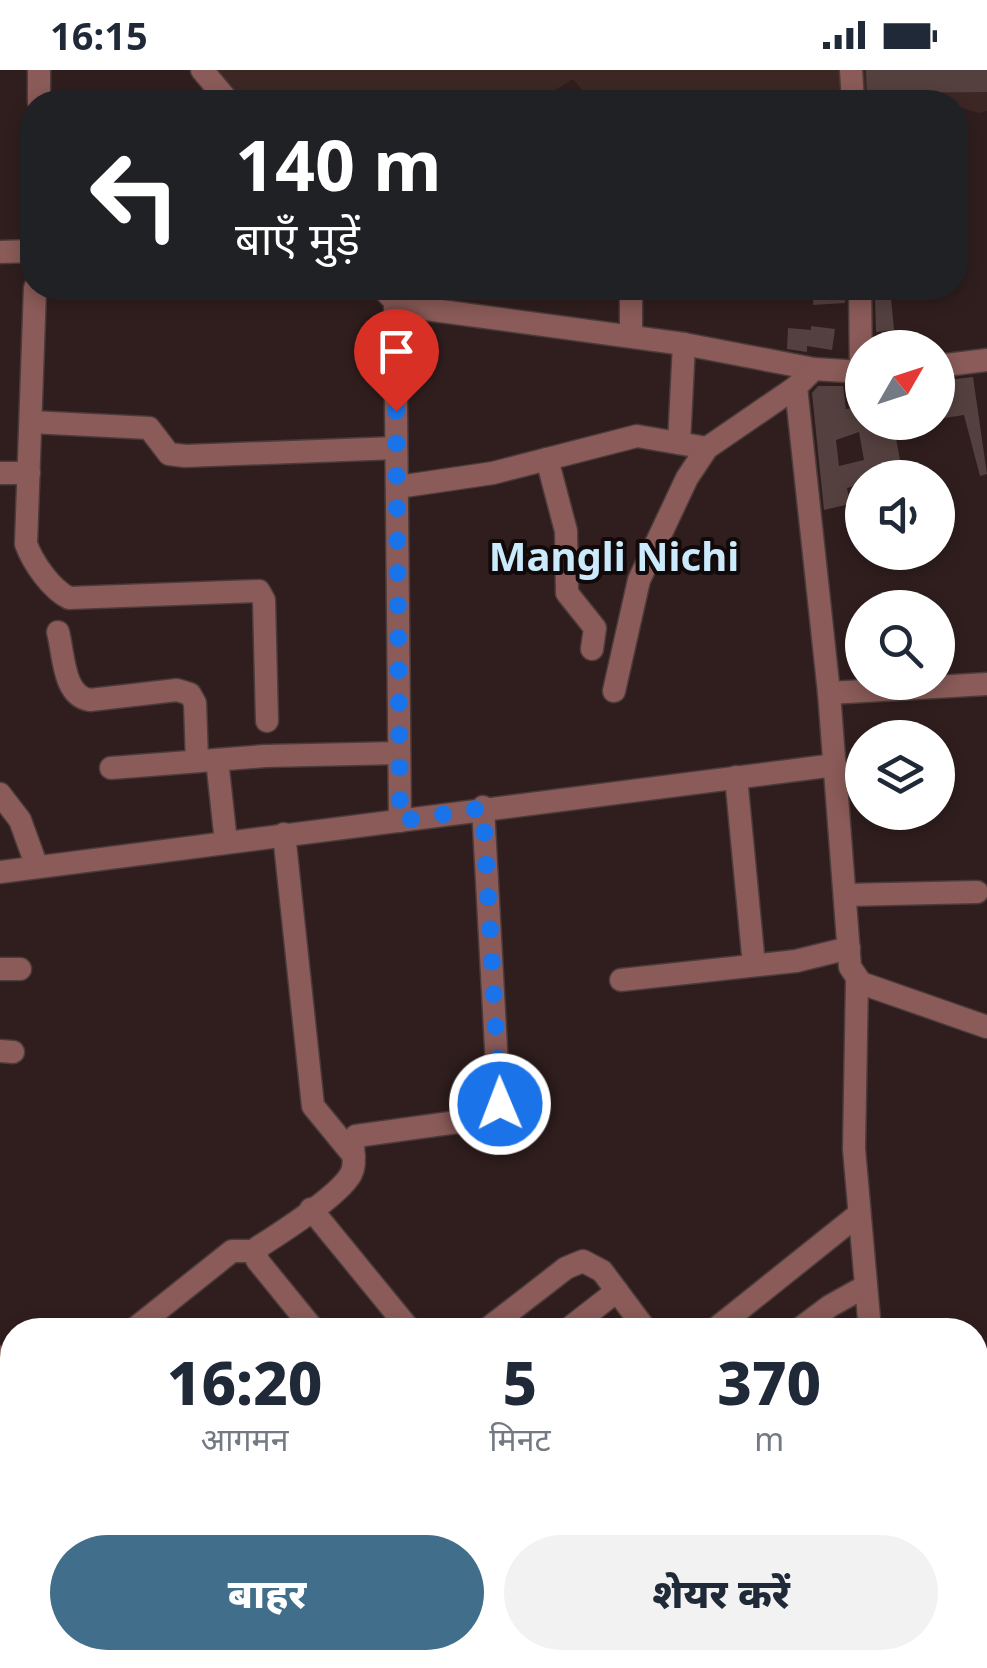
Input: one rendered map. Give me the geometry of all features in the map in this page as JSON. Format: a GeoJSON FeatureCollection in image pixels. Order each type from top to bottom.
{"type":"FeatureCollection","features":[{"type":"Feature","properties":{"kind":"street"},"geometry":{"type":"LineString","coordinates":[[202,70],[219,90]]}},
{"type":"Feature","properties":{"kind":"street"},"geometry":{"type":"LineString","coordinates":[[34,300],[26,544],[63,596],[262,593],[267,721]]}},
{"type":"Feature","properties":{"kind":"street"},"geometry":{"type":"LineString","coordinates":[[388,300],[398,486],[400,821]]}},
{"type":"Feature","properties":{"kind":"street"},"geometry":{"type":"LineString","coordinates":[[401,300],[418,308],[630,336],[814,369],[845,371]]}},
{"type":"Feature","properties":{"kind":"street"},"geometry":{"type":"LineString","coordinates":[[630,336],[631,300]]}},
{"type":"Feature","properties":{"kind":"street"},"geometry":{"type":"LineString","coordinates":[[860,300],[861,330]]}},
{"type":"Feature","properties":{"kind":"street"},"geometry":{"type":"LineString","coordinates":[[679,442],[684,344]]}},
{"type":"Feature","properties":{"kind":"street"},"geometry":{"type":"LineString","coordinates":[[955,364],[987,360]]}},
{"type":"Feature","properties":{"kind":"street"},"geometry":{"type":"LineString","coordinates":[[614,691],[639,580],[687,478],[707,448],[796,387],[814,369]]}},
{"type":"Feature","properties":{"kind":"street"},"geometry":{"type":"LineString","coordinates":[[796,387],[829,693],[850,967],[857,980],[854,1150],[869,1318]]}},
{"type":"Feature","properties":{"kind":"street"},"geometry":{"type":"LineString","coordinates":[[31,422],[149,428],[168,454],[185,456],[396,448]]}},
{"type":"Feature","properties":{"kind":"street"},"geometry":{"type":"LineString","coordinates":[[398,486],[476,476],[638,436],[707,448]]}},
{"type":"Feature","properties":{"kind":"street"},"geometry":{"type":"LineString","coordinates":[[547,459],[566,532],[567,593],[595,628],[592,650]]}},
{"type":"Feature","properties":{"kind":"street"},"geometry":{"type":"LineString","coordinates":[[0,473],[28,473]]}},
{"type":"Feature","properties":{"kind":"street"},"geometry":{"type":"LineString","coordinates":[[58,632],[72,690],[78,698],[177,690],[190,694],[226,842]]}},
{"type":"Feature","properties":{"kind":"street"},"geometry":{"type":"LineString","coordinates":[[829,693],[987,684]]}},
{"type":"Feature","properties":{"kind":"street"},"geometry":{"type":"LineString","coordinates":[[111,768],[399,753]]}},
{"type":"Feature","properties":{"kind":"street"},"geometry":{"type":"LineString","coordinates":[[0,872],[834,765]]}},
{"type":"Feature","properties":{"kind":"street"},"geometry":{"type":"LineString","coordinates":[[736,777],[754,966]]}},
{"type":"Feature","properties":{"kind":"street"},"geometry":{"type":"LineString","coordinates":[[0,794],[20,820],[37,868]]}},
{"type":"Feature","properties":{"kind":"street"},"geometry":{"type":"LineString","coordinates":[[838,805],[845,805]]}},
{"type":"Feature","properties":{"kind":"street"},"geometry":{"type":"LineString","coordinates":[[147,1318],[232,1251],[255,1251],[348,1178],[354,1156],[352,1140],[362,1133],[480,1119],[500,1104],[483,808]]}},
{"type":"Feature","properties":{"kind":"street"},"geometry":{"type":"LineString","coordinates":[[284,834],[311,1096],[325,1125],[354,1156]]}},
{"type":"Feature","properties":{"kind":"street"},"geometry":{"type":"LineString","coordinates":[[845,895],[977,892]]}},
{"type":"Feature","properties":{"kind":"street"},"geometry":{"type":"LineString","coordinates":[[621,980],[808,959],[849,948]]}},
{"type":"Feature","properties":{"kind":"street"},"geometry":{"type":"LineString","coordinates":[[857,980],[987,1026]]}},
{"type":"Feature","properties":{"kind":"street"},"geometry":{"type":"LineString","coordinates":[[311,1209],[400,1318]]}},
{"type":"Feature","properties":{"kind":"street"},"geometry":{"type":"LineString","coordinates":[[729,1318],[859,1214]]}},
{"type":"Feature","properties":{"kind":"street"},"geometry":{"type":"LineString","coordinates":[[255,1251],[257,1260],[304,1318]]}},
{"type":"Feature","properties":{"kind":"street"},"geometry":{"type":"LineString","coordinates":[[502,1318],[574,1263],[592,1264],[637,1318]]}},
{"type":"Feature","properties":{"kind":"street"},"geometry":{"type":"LineString","coordinates":[[814,1318],[866,1286]]}},
{"type":"Feature","properties":{"kind":"street"},"geometry":{"type":"LineString","coordinates":[[582,1318],[617,1291]]}},
{"type":"Feature","properties":{"kind":"shaded area"},"geometry":{"type":"Polygon","coordinates":[[[210,70],[987,70],[987,111],[968,110],[968,90],[582,90],[573,79],[555,90],[226,90],[210,70]]]}},
{"type":"Feature","properties":{"kind":"building"},"geometry":{"type":"Polygon","coordinates":[[[866,70],[987,70],[987,92],[867,90],[866,70]]]}},
{"type":"Feature","properties":{"kind":"building"},"geometry":{"type":"Polygon","coordinates":[[[813,300],[845,300],[845,303],[813,305],[813,300]]]}},
{"type":"Feature","properties":{"kind":"building"},"geometry":{"type":"Polygon","coordinates":[[[875,300],[891,300],[894,330],[876,330],[875,300]]]}},
{"type":"Feature","properties":{"kind":"building"},"geometry":{"type":"Polygon","coordinates":[[[811,326],[835,329],[832,350],[807,346],[807,352],[787,349],[788,328],[811,330],[811,326]]]}},
{"type":"Feature","properties":{"kind":"building"},"geometry":{"type":"Polygon","coordinates":[[[973,377],[987,474],[980,476],[964,415],[955,416],[955,379],[973,377]]]}},
{"type":"Feature","properties":{"kind":"building"},"geometry":{"type":"Polygon","coordinates":[[[818,386],[843,386],[845,437],[836,440],[839,466],[845,465],[845,505],[824,510],[812,393],[818,386]]]}},
{"type":"Feature","properties":{"kind":"building"},"geometry":{"type":"Polygon","coordinates":[[[860,440],[896,440],[900,460],[864,460],[860,440]]]}},
{"type":"Feature","properties":{"kind":"district","name":"Mangli Nichi"},"geometry":{"type":"Point","coordinates":[614,557]}},
{"type":"Feature","properties":{"kind":"route"},"geometry":{"type":"LineString","coordinates":[[396,411],[400,821],[483,808],[500,1104]]}}]}
